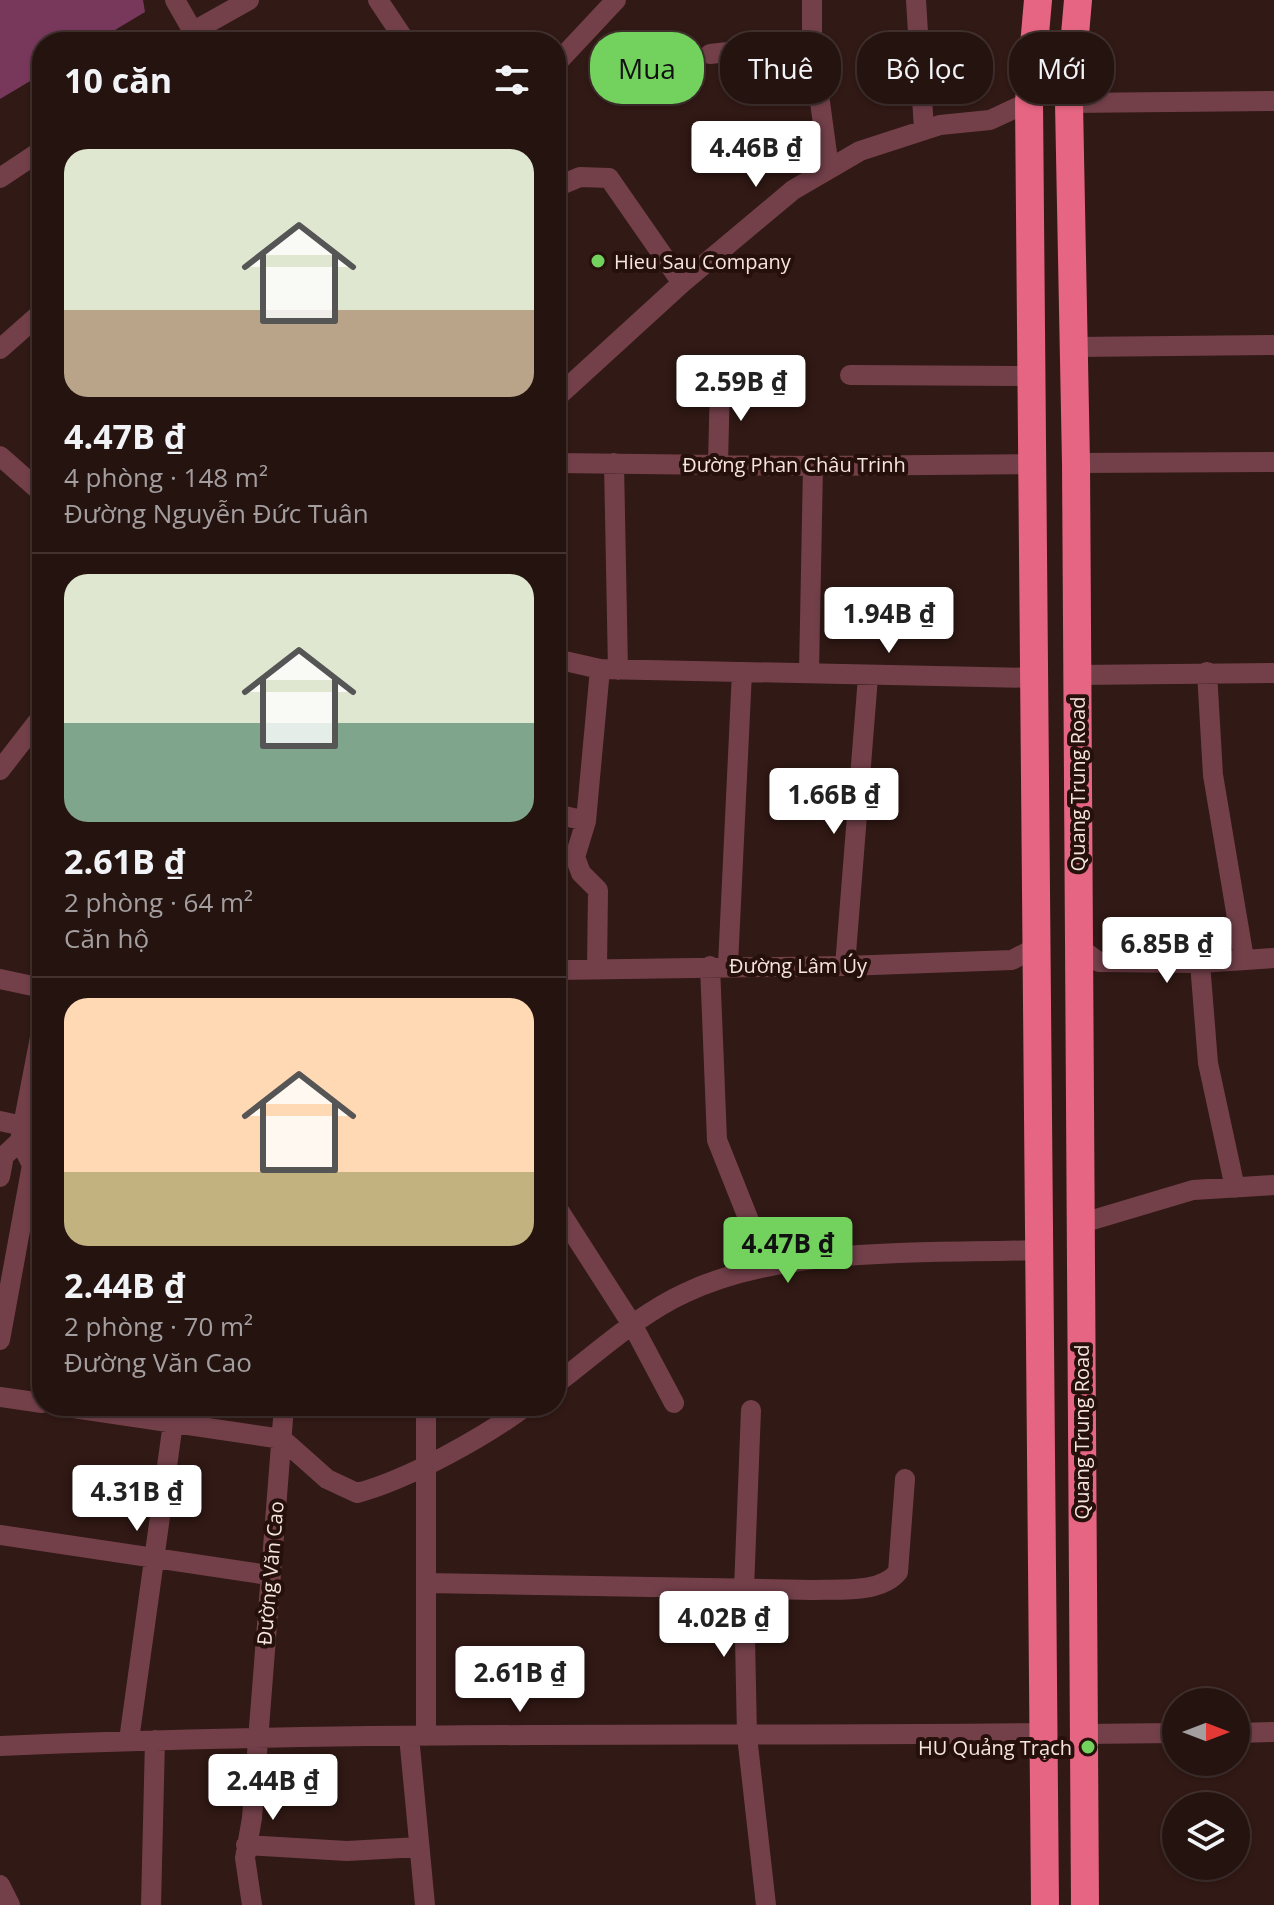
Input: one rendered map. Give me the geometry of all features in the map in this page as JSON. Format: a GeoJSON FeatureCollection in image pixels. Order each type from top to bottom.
{"type":"FeatureCollection","features":[{"type":"Feature","properties":{"kind":"highway","name":"Quang Trung Road"},"geometry":{"type":"LineString","coordinates":[[1035,32],[1038,0]]}},
{"type":"Feature","properties":{"kind":"highway","name":"Quang Trung Road"},"geometry":{"type":"LineString","coordinates":[[1075,32],[1078,0]]}},
{"type":"Feature","properties":{"kind":"highway","name":"Quang Trung Road"},"geometry":{"type":"LineString","coordinates":[[1029,104],[1045,1905]]}},
{"type":"Feature","properties":{"kind":"highway","name":"Quang Trung Road"},"geometry":{"type":"LineString","coordinates":[[1069,104],[1076,463],[1085,1905]]}},
{"type":"Feature","properties":{"kind":"highway"},"geometry":{"type":"LineString","coordinates":[[1032,464],[1076,463]]}},
{"type":"Feature","properties":{"kind":"highway"},"geometry":{"type":"LineString","coordinates":[[1037,947],[1077,946]]}},
{"type":"Feature","properties":{"kind":"highway"},"geometry":{"type":"LineString","coordinates":[[1042,1733],[1082,1734]]}},
{"type":"Feature","properties":{"kind":"street"},"geometry":{"type":"LineString","coordinates":[[175,0],[192,32]]}},
{"type":"Feature","properties":{"kind":"street"},"geometry":{"type":"LineString","coordinates":[[202,32],[249,0]]}},
{"type":"Feature","properties":{"kind":"street"},"geometry":{"type":"LineString","coordinates":[[378,0],[399,32]]}},
{"type":"Feature","properties":{"kind":"street"},"geometry":{"type":"LineString","coordinates":[[566,53],[616,0]]}},
{"type":"Feature","properties":{"kind":"street"},"geometry":{"type":"LineString","coordinates":[[812,0],[812,32]]}},
{"type":"Feature","properties":{"kind":"street"},"geometry":{"type":"LineString","coordinates":[[916,0],[924,130]]}},
{"type":"Feature","properties":{"kind":"street"},"geometry":{"type":"LineString","coordinates":[[710,54],[720,53]]}},
{"type":"Feature","properties":{"kind":"street"},"geometry":{"type":"LineString","coordinates":[[1114,103],[1274,101]]}},
{"type":"Feature","properties":{"kind":"street"},"geometry":{"type":"LineString","coordinates":[[820,104],[829,168]]}},
{"type":"Feature","properties":{"kind":"street"},"geometry":{"type":"LineString","coordinates":[[566,389],[772,204],[829,168],[860,151],[924,130],[990,120],[1025,104]]}},
{"type":"Feature","properties":{"kind":"street"},"geometry":{"type":"LineString","coordinates":[[0,178],[32,157]]}},
{"type":"Feature","properties":{"kind":"street"},"geometry":{"type":"LineString","coordinates":[[566,183],[580,177],[609,178],[682,283]]}},
{"type":"Feature","properties":{"kind":"street"},"geometry":{"type":"LineString","coordinates":[[0,349],[32,321]]}},
{"type":"Feature","properties":{"kind":"street"},"geometry":{"type":"LineString","coordinates":[[1074,347],[1274,345]]}},
{"type":"Feature","properties":{"kind":"street"},"geometry":{"type":"LineString","coordinates":[[850,375],[1031,376]]}},
{"type":"Feature","properties":{"kind":"street"},"geometry":{"type":"LineString","coordinates":[[718,464],[720,382]]}},
{"type":"Feature","properties":{"kind":"street"},"geometry":{"type":"LineString","coordinates":[[0,456],[32,482]]}},
{"type":"Feature","properties":{"kind":"street"},"geometry":{"type":"LineString","coordinates":[[1076,463],[1274,462]]}},
{"type":"Feature","properties":{"kind":"street","name":"Đường Phan Châu Trinh"},"geometry":{"type":"LineString","coordinates":[[566,463],[813,466],[1032,464]]}},
{"type":"Feature","properties":{"kind":"street"},"geometry":{"type":"LineString","coordinates":[[597,969],[598,890],[581,873],[575,857],[586,821],[609,670],[614,463]]}},
{"type":"Feature","properties":{"kind":"street"},"geometry":{"type":"LineString","coordinates":[[809,673],[813,466]]}},
{"type":"Feature","properties":{"kind":"street"},"geometry":{"type":"LineString","coordinates":[[566,661],[609,670],[1035,678]]}},
{"type":"Feature","properties":{"kind":"street"},"geometry":{"type":"LineString","coordinates":[[742,672],[719,966],[717,1140],[758,1243],[761,1266]]}},
{"type":"Feature","properties":{"kind":"street"},"geometry":{"type":"LineString","coordinates":[[1207,672],[1213,775],[1244,959]]}},
{"type":"Feature","properties":{"kind":"street"},"geometry":{"type":"LineString","coordinates":[[1077,675],[1274,673]]}},
{"type":"Feature","properties":{"kind":"street"},"geometry":{"type":"LineString","coordinates":[[845,966],[868,677]]}},
{"type":"Feature","properties":{"kind":"street"},"geometry":{"type":"LineString","coordinates":[[0,770],[32,729]]}},
{"type":"Feature","properties":{"kind":"street"},"geometry":{"type":"LineString","coordinates":[[566,816],[586,821]]}},
{"type":"Feature","properties":{"kind":"street"},"geometry":{"type":"LineString","coordinates":[[1077,946],[1099,962],[1200,963],[1274,958]]}},
{"type":"Feature","properties":{"kind":"street","name":"Đường Lâm Úy"},"geometry":{"type":"LineString","coordinates":[[566,970],[1012,960],[1037,947]]}},
{"type":"Feature","properties":{"kind":"street"},"geometry":{"type":"LineString","coordinates":[[1200,963],[1208,1063],[1235,1188]]}},
{"type":"Feature","properties":{"kind":"street"},"geometry":{"type":"LineString","coordinates":[[0,979],[32,986]]}},
{"type":"Feature","properties":{"kind":"street"},"geometry":{"type":"LineString","coordinates":[[0,1340],[32,1165],[22,1134],[32,1080]]}},
{"type":"Feature","properties":{"kind":"street"},"geometry":{"type":"LineString","coordinates":[[0,1121],[22,1134]]}},
{"type":"Feature","properties":{"kind":"street"},"geometry":{"type":"LineString","coordinates":[[0,1177],[4,1156],[22,1134]]}},
{"type":"Feature","properties":{"kind":"street"},"geometry":{"type":"LineString","coordinates":[[1079,1224],[1193,1190],[1274,1185]]}},
{"type":"Feature","properties":{"kind":"street"},"geometry":{"type":"LineString","coordinates":[[566,1222],[633,1326],[674,1403]]}},
{"type":"Feature","properties":{"kind":"street"},"geometry":{"type":"LineString","coordinates":[[21,1235],[32,1237]]}},
{"type":"Feature","properties":{"kind":"street"},"geometry":{"type":"LineString","coordinates":[[566,1376],[633,1326],[684,1293],[761,1266],[822,1259],[1039,1250]]}},
{"type":"Feature","properties":{"kind":"street"},"geometry":{"type":"LineString","coordinates":[[0,1397],[32,1402]]}},
{"type":"Feature","properties":{"kind":"street"},"geometry":{"type":"LineString","coordinates":[[751,1410],[744,1589],[747,1736],[766,1905]]}},
{"type":"Feature","properties":{"kind":"street"},"geometry":{"type":"LineString","coordinates":[[126,1416],[282,1439],[327,1479],[348,1492],[368,1490],[501,1425],[513,1416]]}},
{"type":"Feature","properties":{"kind":"street","name":"Đường Văn Cao"},"geometry":{"type":"LineString","coordinates":[[252,1905],[246,1845],[258,1739],[268,1575],[283,1416]]}},
{"type":"Feature","properties":{"kind":"street"},"geometry":{"type":"LineString","coordinates":[[425,1905],[419,1847],[417,1736],[426,1583],[426,1416]]}},
{"type":"Feature","properties":{"kind":"street"},"geometry":{"type":"LineString","coordinates":[[129,1740],[173,1423]]}},
{"type":"Feature","properties":{"kind":"street"},"geometry":{"type":"LineString","coordinates":[[426,1583],[744,1589],[859,1587],[892,1580],[898,1572],[905,1479]]}},
{"type":"Feature","properties":{"kind":"street"},"geometry":{"type":"LineString","coordinates":[[0,1535],[268,1575]]}},
{"type":"Feature","properties":{"kind":"street"},"geometry":{"type":"LineString","coordinates":[[1250,1733],[1274,1732]]}},
{"type":"Feature","properties":{"kind":"street"},"geometry":{"type":"LineString","coordinates":[[0,1746],[129,1740],[417,1736],[1042,1733]]}},
{"type":"Feature","properties":{"kind":"street"},"geometry":{"type":"LineString","coordinates":[[1082,1734],[1162,1733]]}},
{"type":"Feature","properties":{"kind":"street"},"geometry":{"type":"LineString","coordinates":[[151,1905],[155,1740]]}},
{"type":"Feature","properties":{"kind":"street"},"geometry":{"type":"LineString","coordinates":[[246,1845],[347,1851],[419,1847]]}},
{"type":"Feature","properties":{"kind":"street"},"geometry":{"type":"LineString","coordinates":[[0,1885],[10,1905]]}},
{"type":"Feature","properties":{"kind":"shaded area"},"geometry":{"type":"Polygon","coordinates":[[[0,0],[143,0],[145,12],[112,32],[32,32],[32,80],[0,99],[0,0]]]}},
{"type":"Feature","properties":{"kind":"place","name":"Hieu Sau Company"},"geometry":{"type":"Point","coordinates":[598,261]}},
{"type":"Feature","properties":{"kind":"place","name":"HU Quảng Trạch"},"geometry":{"type":"Point","coordinates":[1088,1747]}}]}
